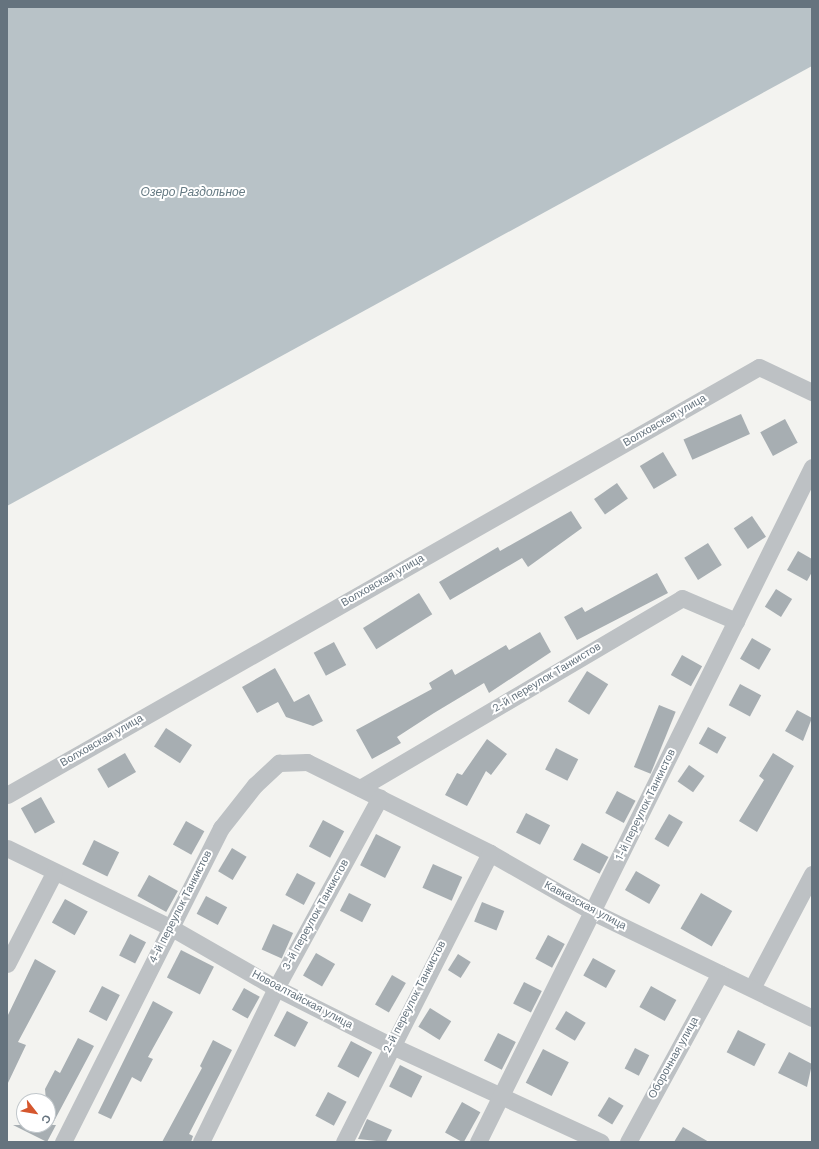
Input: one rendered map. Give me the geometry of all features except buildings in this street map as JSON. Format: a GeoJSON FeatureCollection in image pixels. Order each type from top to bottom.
{"type":"FeatureCollection","features":[{"type":"Feature","properties":{"kind":"street","name":"Волховская улица"},"geometry":{"type":"LineString","coordinates":[[7,795],[760,367],[812,392]]}},
{"type":"Feature","properties":{"kind":"street","name":"1-й переулок Танкистов"},"geometry":{"type":"LineString","coordinates":[[478,1142],[812,467]]}},
{"type":"Feature","properties":{"kind":"street","name":"2-й переулок Танкистов"},"geometry":{"type":"LineString","coordinates":[[360,788],[682,598],[736,621]]}},
{"type":"Feature","properties":{"kind":"street","name":"4-й переулок Танкистов"},"geometry":{"type":"LineString","coordinates":[[63,1142],[170,927],[222,828],[255,784],[280,763],[307,762],[360,788]]}},
{"type":"Feature","properties":{"kind":"street","name":"Кавказская улица"},"geometry":{"type":"LineString","coordinates":[[360,788],[490,853],[593,912],[812,1018]]}},
{"type":"Feature","properties":{"kind":"street","name":"3-й переулок Танкистов"},"geometry":{"type":"LineString","coordinates":[[201,1142],[276,988],[380,797]]}},
{"type":"Feature","properties":{"kind":"street","name":"Новоалтайская улица"},"geometry":{"type":"LineString","coordinates":[[7,848],[54,873],[170,927],[276,988],[390,1045],[601,1142]]}},
{"type":"Feature","properties":{"kind":"street","name":"2-й переулок Танкистов"},"geometry":{"type":"LineString","coordinates":[[344,1142],[390,1045],[490,853]]}},
{"type":"Feature","properties":{"kind":"street"},"geometry":{"type":"LineString","coordinates":[[7,964],[54,873]]}},
{"type":"Feature","properties":{"kind":"street"},"geometry":{"type":"LineString","coordinates":[[752,988],[812,874]]}},
{"type":"Feature","properties":{"kind":"street","name":"Оборонная улица"},"geometry":{"type":"LineString","coordinates":[[628,1142],[720,973]]}},
{"type":"Feature","properties":{"kind":"water","name":"Озеро Раздольное"},"geometry":{"type":"Polygon","coordinates":[[[7,7],[812,7],[812,66],[7,506],[7,7]]]}}]}
